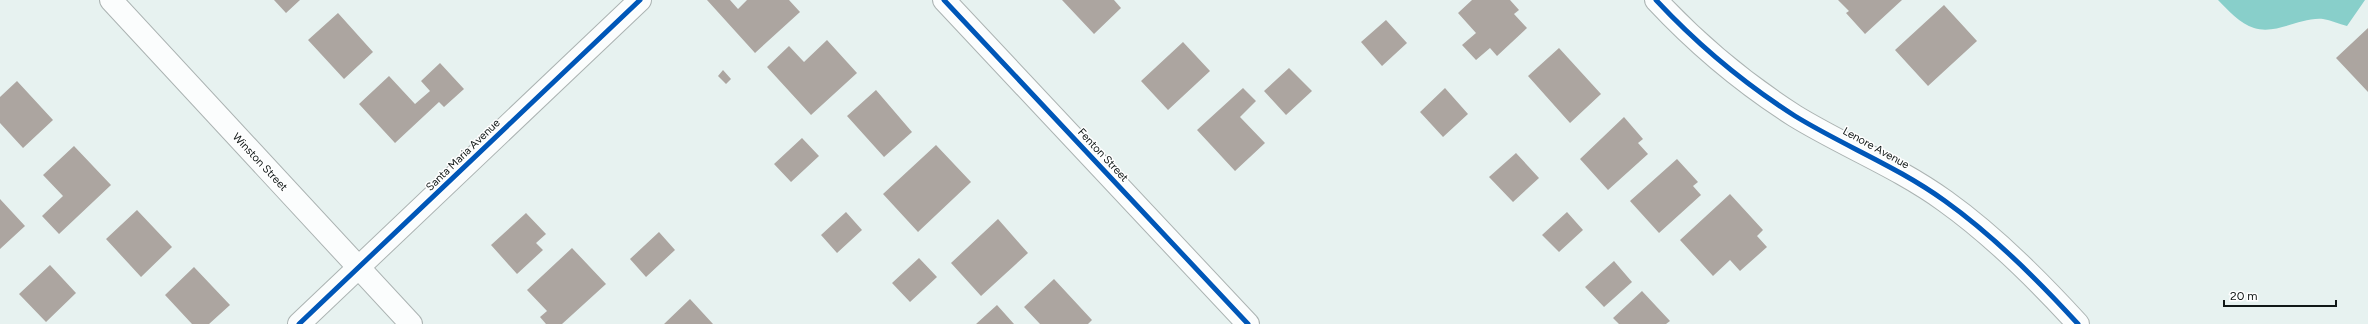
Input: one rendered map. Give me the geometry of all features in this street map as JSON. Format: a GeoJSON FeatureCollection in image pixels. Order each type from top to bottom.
{"type":"FeatureCollection","features":[{"type":"Feature","properties":{"kind":"street","name":"Winston Street"},"geometry":{"type":"LineString","coordinates":[[110,0],[410,324]]}},
{"type":"Feature","properties":{"kind":"street","name":"Santa Maria Avenue"},"geometry":{"type":"LineString","coordinates":[[299,324],[640,0]]}},
{"type":"Feature","properties":{"kind":"street","name":"Fenton Street"},"geometry":{"type":"LineString","coordinates":[[944,0],[1248,324]]}},
{"type":"Feature","properties":{"kind":"street","name":"Lenore Avenue"},"geometry":{"type":"LineString","coordinates":[[1656,0],[1700,44],[1754,87],[1796,116],[1905,175],[1945,201],[1995,240],[2053,296],[2078,324]]}},
{"type":"Feature","properties":{"kind":"water"},"geometry":{"type":"Polygon","coordinates":[[[2218,0],[2365,0],[2347,26],[2323,19],[2314,19],[2280,28],[2263,30],[2254,28],[2244,23],[2234,16],[2218,0]]]}},
{"type":"Feature","properties":{"kind":"building"},"geometry":{"type":"Polygon","coordinates":[[[274,0],[300,0],[286,13],[274,0]]]}},
{"type":"Feature","properties":{"kind":"building"},"geometry":{"type":"Polygon","coordinates":[[[707,0],[730,0],[738,9],[747,0],[789,0],[800,12],[755,53],[707,0]]]}},
{"type":"Feature","properties":{"kind":"building"},"geometry":{"type":"Polygon","coordinates":[[[1062,0],[1114,0],[1121,8],[1094,34],[1062,0]]]}},
{"type":"Feature","properties":{"kind":"building"},"geometry":{"type":"Polygon","coordinates":[[[1472,0],[1510,0],[1519,10],[1514,14],[1527,28],[1497,56],[1490,48],[1476,60],[1462,45],[1476,33],[1458,13],[1472,0]]]}},
{"type":"Feature","properties":{"kind":"building"},"geometry":{"type":"Polygon","coordinates":[[[1838,0],[1902,0],[1865,34],[1846,13],[1849,11],[1838,0]]]}},
{"type":"Feature","properties":{"kind":"building"},"geometry":{"type":"Polygon","coordinates":[[[1944,5],[1977,41],[1928,86],[1895,50],[1944,5]]]}},
{"type":"Feature","properties":{"kind":"building"},"geometry":{"type":"Polygon","coordinates":[[[338,13],[373,52],[344,79],[308,40],[338,13]]]}},
{"type":"Feature","properties":{"kind":"building"},"geometry":{"type":"Polygon","coordinates":[[[1386,20],[1407,43],[1382,66],[1361,42],[1386,20]]]}},
{"type":"Feature","properties":{"kind":"building"},"geometry":{"type":"Polygon","coordinates":[[[2368,28],[2368,92],[2336,58],[2368,28]]]}},
{"type":"Feature","properties":{"kind":"building"},"geometry":{"type":"Polygon","coordinates":[[[827,40],[857,73],[811,115],[767,67],[789,46],[804,62],[827,40]]]}},
{"type":"Feature","properties":{"kind":"building"},"geometry":{"type":"Polygon","coordinates":[[[1183,42],[1210,71],[1168,110],[1141,81],[1183,42]]]}},
{"type":"Feature","properties":{"kind":"building"},"geometry":{"type":"Polygon","coordinates":[[[1559,48],[1601,94],[1570,123],[1528,76],[1559,48]]]}},
{"type":"Feature","properties":{"kind":"building"},"geometry":{"type":"Polygon","coordinates":[[[440,63],[464,89],[444,107],[439,102],[395,143],[359,104],[389,76],[415,104],[430,91],[421,81],[440,63]]]}},
{"type":"Feature","properties":{"kind":"building"},"geometry":{"type":"Polygon","coordinates":[[[1289,68],[1312,91],[1286,115],[1264,91],[1289,68]]]}},
{"type":"Feature","properties":{"kind":"building"},"geometry":{"type":"Polygon","coordinates":[[[723,70],[731,79],[726,84],[718,76],[723,70]]]}},
{"type":"Feature","properties":{"kind":"building"},"geometry":{"type":"Polygon","coordinates":[[[17,81],[53,120],[23,148],[0,123],[0,97],[17,81]]]}},
{"type":"Feature","properties":{"kind":"building"},"geometry":{"type":"Polygon","coordinates":[[[1243,88],[1256,101],[1240,117],[1265,143],[1235,171],[1197,130],[1243,88]]]}},
{"type":"Feature","properties":{"kind":"building"},"geometry":{"type":"Polygon","coordinates":[[[1445,88],[1468,114],[1443,137],[1420,112],[1445,88]]]}},
{"type":"Feature","properties":{"kind":"building"},"geometry":{"type":"Polygon","coordinates":[[[876,90],[912,132],[884,157],[847,116],[876,90]]]}},
{"type":"Feature","properties":{"kind":"building"},"geometry":{"type":"Polygon","coordinates":[[[1624,117],[1643,139],[1638,143],[1648,154],[1608,190],[1580,159],[1624,117]]]}},
{"type":"Feature","properties":{"kind":"building"},"geometry":{"type":"Polygon","coordinates":[[[802,138],[819,156],[791,182],[774,164],[802,138]]]}},
{"type":"Feature","properties":{"kind":"building"},"geometry":{"type":"Polygon","coordinates":[[[936,145],[971,182],[918,232],[883,194],[936,145]]]}},
{"type":"Feature","properties":{"kind":"building"},"geometry":{"type":"Polygon","coordinates":[[[74,146],[111,185],[59,234],[42,216],[63,196],[43,175],[74,146]]]}},
{"type":"Feature","properties":{"kind":"building"},"geometry":{"type":"Polygon","coordinates":[[[1516,153],[1539,178],[1513,202],[1489,177],[1516,153]]]}},
{"type":"Feature","properties":{"kind":"building"},"geometry":{"type":"Polygon","coordinates":[[[1677,159],[1698,182],[1693,186],[1701,195],[1659,233],[1630,201],[1677,159]]]}},
{"type":"Feature","properties":{"kind":"building"},"geometry":{"type":"Polygon","coordinates":[[[1730,194],[1763,230],[1757,236],[1767,247],[1740,271],[1730,260],[1713,276],[1680,240],[1730,194]]]}},
{"type":"Feature","properties":{"kind":"building"},"geometry":{"type":"Polygon","coordinates":[[[0,199],[25,226],[0,249],[0,199]]]}},
{"type":"Feature","properties":{"kind":"building"},"geometry":{"type":"Polygon","coordinates":[[[137,210],[172,247],[141,277],[106,239],[137,210]]]}},
{"type":"Feature","properties":{"kind":"building"},"geometry":{"type":"Polygon","coordinates":[[[846,212],[862,230],[837,253],[821,235],[846,212]]]}},
{"type":"Feature","properties":{"kind":"building"},"geometry":{"type":"Polygon","coordinates":[[[1567,212],[1583,230],[1559,252],[1542,235],[1567,212]]]}},
{"type":"Feature","properties":{"kind":"building"},"geometry":{"type":"Polygon","coordinates":[[[526,213],[546,234],[536,243],[543,250],[517,274],[491,245],[526,213]]]}},
{"type":"Feature","properties":{"kind":"building"},"geometry":{"type":"Polygon","coordinates":[[[998,219],[1028,253],[981,296],[951,263],[998,219]]]}},
{"type":"Feature","properties":{"kind":"building"},"geometry":{"type":"Polygon","coordinates":[[[659,232],[675,250],[646,277],[630,259],[659,232]]]}},
{"type":"Feature","properties":{"kind":"building"},"geometry":{"type":"Polygon","coordinates":[[[572,248],[606,284],[562,324],[546,324],[540,317],[547,311],[527,290],[572,248]]]}},
{"type":"Feature","properties":{"kind":"building"},"geometry":{"type":"Polygon","coordinates":[[[919,258],[937,277],[910,302],[892,283],[919,258]]]}},
{"type":"Feature","properties":{"kind":"building"},"geometry":{"type":"Polygon","coordinates":[[[1614,261],[1632,282],[1604,307],[1585,287],[1614,261]]]}},
{"type":"Feature","properties":{"kind":"building"},"geometry":{"type":"Polygon","coordinates":[[[50,265],[76,293],[46,322],[19,294],[50,265]]]}},
{"type":"Feature","properties":{"kind":"building"},"geometry":{"type":"Polygon","coordinates":[[[194,267],[230,305],[209,324],[192,324],[165,295],[194,267]]]}},
{"type":"Feature","properties":{"kind":"building"},"geometry":{"type":"Polygon","coordinates":[[[1054,279],[1092,320],[1088,324],[1040,324],[1024,307],[1054,279]]]}},
{"type":"Feature","properties":{"kind":"building"},"geometry":{"type":"Polygon","coordinates":[[[1642,291],[1670,321],[1666,324],[1619,324],[1613,318],[1642,291]]]}},
{"type":"Feature","properties":{"kind":"building"},"geometry":{"type":"Polygon","coordinates":[[[690,299],[713,324],[664,324],[690,299]]]}},
{"type":"Feature","properties":{"kind":"building"},"geometry":{"type":"Polygon","coordinates":[[[997,305],[1014,324],[976,324],[997,305]]]}},
{"type":"Feature","properties":{"kind":"cycle path"},"geometry":{"type":"LineString","coordinates":[[299,324],[640,0]]}},
{"type":"Feature","properties":{"kind":"cycle path"},"geometry":{"type":"LineString","coordinates":[[944,0],[1248,324]]}},
{"type":"Feature","properties":{"kind":"cycle path"},"geometry":{"type":"LineString","coordinates":[[1656,0],[1705,48],[1776,104],[1814,127],[1909,178],[1963,214],[1998,243],[2078,324]]}}]}
